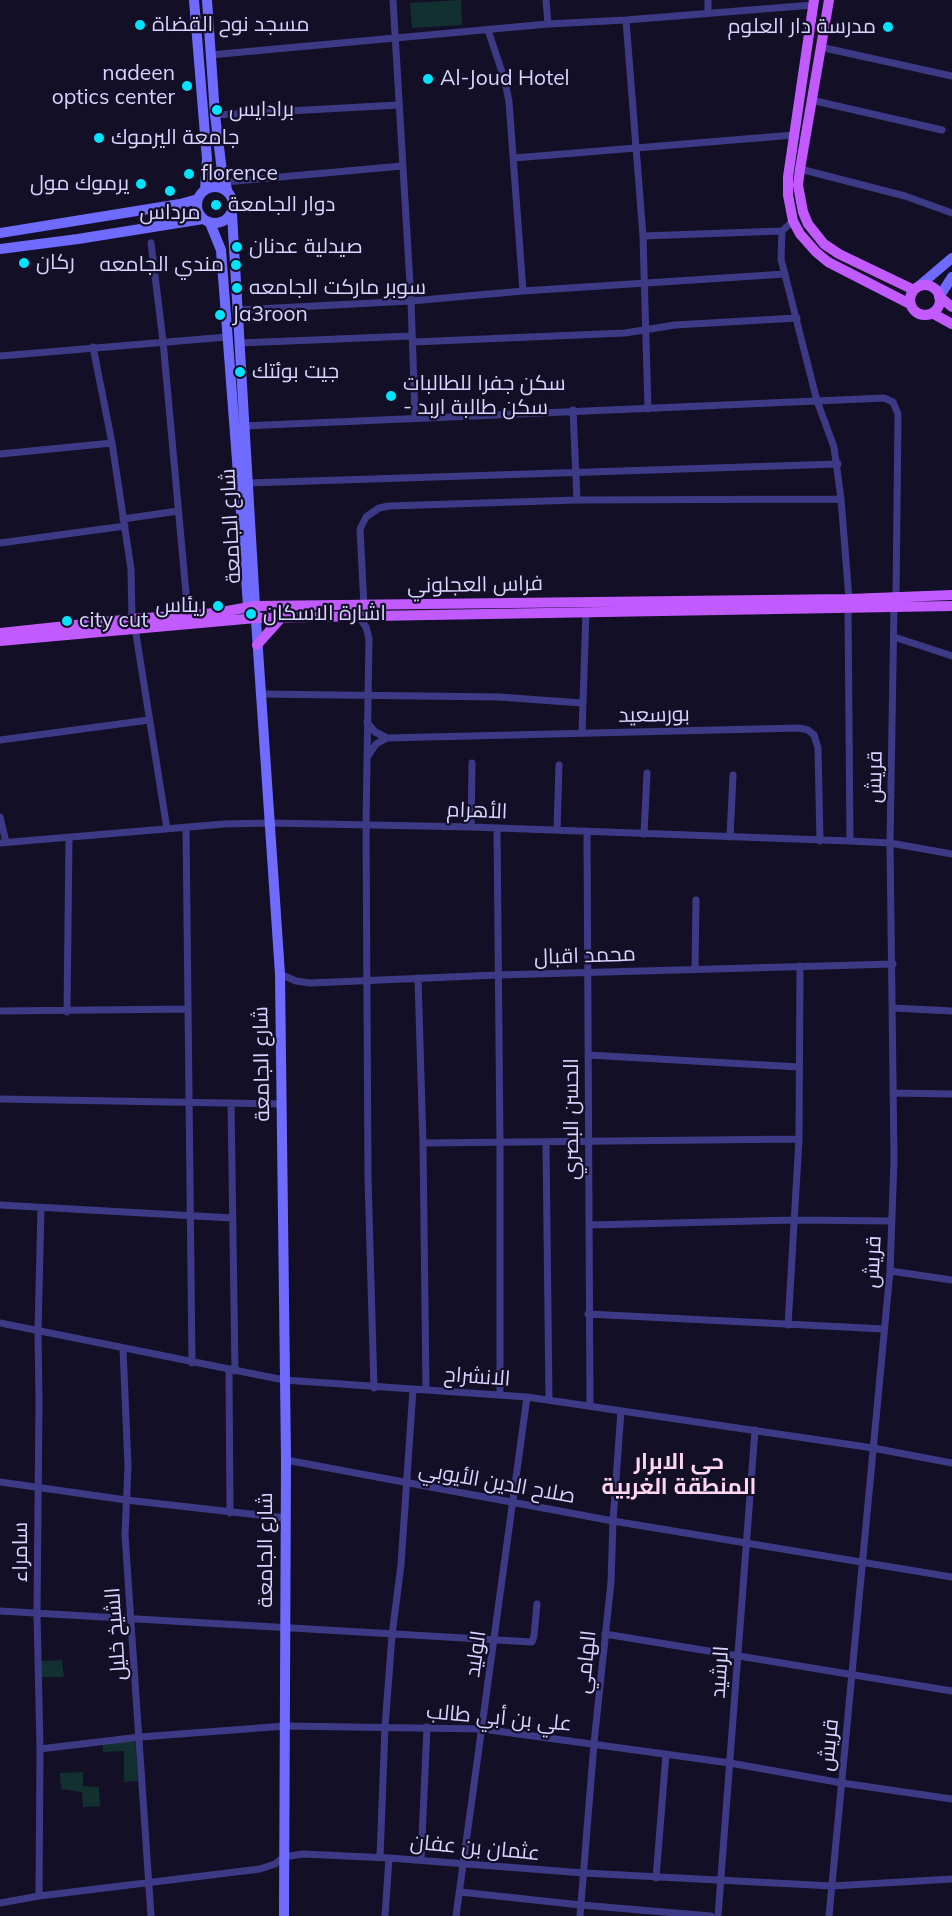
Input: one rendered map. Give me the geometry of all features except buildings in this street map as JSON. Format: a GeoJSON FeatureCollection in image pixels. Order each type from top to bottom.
{"type":"FeatureCollection","features":[{"type":"Feature","properties":{"kind":"main road"},"geometry":{"type":"LineString","coordinates":[[194,0],[205,122],[207,176],[198,210],[207,221]]}},
{"type":"Feature","properties":{"kind":"main road"},"geometry":{"type":"LineString","coordinates":[[0,249],[207,221],[225,221],[232,213],[233,203],[222,171],[215,115],[207,0]]}},
{"type":"Feature","properties":{"kind":"main road"},"geometry":{"type":"LineString","coordinates":[[829,0],[800,169],[799,196],[803,212],[808,224],[824,244],[839,254],[897,282],[916,288],[932,287],[952,307]]}},
{"type":"Feature","properties":{"kind":"main road"},"geometry":{"type":"LineString","coordinates":[[814,2],[788,177],[788,195],[794,221],[800,234],[828,262],[910,304],[917,313],[924,315],[932,313],[939,305],[940,297],[952,277]]}},
{"type":"Feature","properties":{"kind":"main road"},"geometry":{"type":"LineString","coordinates":[[0,232],[180,204],[217,187],[227,187]]}},
{"type":"Feature","properties":{"kind":"main road","name":"شارع الجامعة"},"geometry":{"type":"LineString","coordinates":[[232,213],[248,483],[251,606]]}},
{"type":"Feature","properties":{"kind":"main road","name":"شارع الجامعة"},"geometry":{"type":"LineString","coordinates":[[207,221],[221,250],[251,606],[261,694],[280,974],[286,1460],[284,1916]]}},
{"type":"Feature","properties":{"kind":"main road"},"geometry":{"type":"LineString","coordinates":[[910,304],[910,296],[916,288],[952,258]]}},
{"type":"Feature","properties":{"kind":"main road"},"geometry":{"type":"LineString","coordinates":[[891,295],[896,289],[897,282]]}},
{"type":"Feature","properties":{"kind":"main road"},"geometry":{"type":"LineString","coordinates":[[932,313],[952,324]]}},
{"type":"Feature","properties":{"kind":"main road","name":"فراس العجلوني"},"geometry":{"type":"LineString","coordinates":[[0,633],[133,623],[253,618],[848,604],[895,602],[952,595]]}},
{"type":"Feature","properties":{"kind":"main road","name":"فراس العجلوني"},"geometry":{"type":"LineString","coordinates":[[895,602],[952,606]]}},
{"type":"Feature","properties":{"kind":"main road","name":"فراس العجلوني"},"geometry":{"type":"LineString","coordinates":[[0,641],[216,613],[251,606],[848,604]]}},
{"type":"Feature","properties":{"kind":"main road"},"geometry":{"type":"LineString","coordinates":[[257,645],[282,617]]}},
{"type":"Feature","properties":{"kind":"street"},"geometry":{"type":"LineString","coordinates":[[393,0],[411,301],[415,417]]}},
{"type":"Feature","properties":{"kind":"street"},"geometry":{"type":"LineString","coordinates":[[546,0],[548,24]]}},
{"type":"Feature","properties":{"kind":"street"},"geometry":{"type":"LineString","coordinates":[[708,0],[708,12]]}},
{"type":"Feature","properties":{"kind":"street"},"geometry":{"type":"LineString","coordinates":[[210,55],[814,2]]}},
{"type":"Feature","properties":{"kind":"street"},"geometry":{"type":"LineString","coordinates":[[627,20],[643,236],[648,409]]}},
{"type":"Feature","properties":{"kind":"street"},"geometry":{"type":"LineString","coordinates":[[488,30],[509,102],[523,291]]}},
{"type":"Feature","properties":{"kind":"street"},"geometry":{"type":"LineString","coordinates":[[820,47],[952,76]]}},
{"type":"Feature","properties":{"kind":"street"},"geometry":{"type":"LineString","coordinates":[[811,100],[942,130]]}},
{"type":"Feature","properties":{"kind":"street"},"geometry":{"type":"LineString","coordinates":[[215,115],[398,105]]}},
{"type":"Feature","properties":{"kind":"street"},"geometry":{"type":"LineString","coordinates":[[514,158],[794,135]]}},
{"type":"Feature","properties":{"kind":"street"},"geometry":{"type":"LineString","coordinates":[[227,187],[402,166]]}},
{"type":"Feature","properties":{"kind":"street"},"geometry":{"type":"LineString","coordinates":[[800,169],[905,196],[952,213]]}},
{"type":"Feature","properties":{"kind":"street"},"geometry":{"type":"LineString","coordinates":[[643,236],[782,231],[794,221]]}},
{"type":"Feature","properties":{"kind":"street"},"geometry":{"type":"LineString","coordinates":[[782,231],[780,249],[785,274],[817,401],[834,447],[841,499],[848,604],[850,841]]}},
{"type":"Feature","properties":{"kind":"street"},"geometry":{"type":"LineString","coordinates":[[151,243],[163,341],[188,615]]}},
{"type":"Feature","properties":{"kind":"street"},"geometry":{"type":"LineString","coordinates":[[237,310],[411,301],[645,282],[785,274]]}},
{"type":"Feature","properties":{"kind":"street"},"geometry":{"type":"LineString","coordinates":[[239,343],[625,333],[647,328],[797,318]]}},
{"type":"Feature","properties":{"kind":"street"},"geometry":{"type":"LineString","coordinates":[[0,356],[227,337]]}},
{"type":"Feature","properties":{"kind":"street"},"geometry":{"type":"LineString","coordinates":[[93,347],[112,443],[131,569],[133,623],[166,829]]}},
{"type":"Feature","properties":{"kind":"street","name":"قريش"},"geometry":{"type":"LineString","coordinates":[[817,401],[884,398],[893,402],[898,420],[890,843],[894,1093],[890,1272],[829,1916]]}},
{"type":"Feature","properties":{"kind":"street"},"geometry":{"type":"LineString","coordinates":[[244,426],[817,401]]}},
{"type":"Feature","properties":{"kind":"street"},"geometry":{"type":"LineString","coordinates":[[573,410],[577,500]]}},
{"type":"Feature","properties":{"kind":"street"},"geometry":{"type":"LineString","coordinates":[[0,454],[112,443]]}},
{"type":"Feature","properties":{"kind":"street"},"geometry":{"type":"LineString","coordinates":[[248,483],[339,482],[837,464]]}},
{"type":"Feature","properties":{"kind":"street"},"geometry":{"type":"LineString","coordinates":[[364,606],[360,529],[366,517],[379,508],[577,500],[841,499]]}},
{"type":"Feature","properties":{"kind":"street"},"geometry":{"type":"LineString","coordinates":[[0,543],[124,523],[178,511]]}},
{"type":"Feature","properties":{"kind":"street"},"geometry":{"type":"LineString","coordinates":[[582,733],[586,611]]}},
{"type":"Feature","properties":{"kind":"street"},"geometry":{"type":"LineString","coordinates":[[359,617],[366,627],[369,639],[366,759],[368,1178],[374,1388]]}},
{"type":"Feature","properties":{"kind":"street"},"geometry":{"type":"LineString","coordinates":[[894,637],[952,656]]}},
{"type":"Feature","properties":{"kind":"street"},"geometry":{"type":"LineString","coordinates":[[261,694],[499,697],[582,703]]}},
{"type":"Feature","properties":{"kind":"street"},"geometry":{"type":"LineString","coordinates":[[0,740],[149,720]]}},
{"type":"Feature","properties":{"kind":"street"},"geometry":{"type":"LineString","coordinates":[[366,759],[372,748],[387,738],[375,732],[367,722]]}},
{"type":"Feature","properties":{"kind":"street","name":"بورسعيد"},"geometry":{"type":"LineString","coordinates":[[387,738],[800,728],[814,735],[818,748],[820,841]]}},
{"type":"Feature","properties":{"kind":"street"},"geometry":{"type":"LineString","coordinates":[[471,827],[472,763]]}},
{"type":"Feature","properties":{"kind":"street"},"geometry":{"type":"LineString","coordinates":[[557,830],[559,765]]}},
{"type":"Feature","properties":{"kind":"street"},"geometry":{"type":"LineString","coordinates":[[644,834],[647,773]]}},
{"type":"Feature","properties":{"kind":"street"},"geometry":{"type":"LineString","coordinates":[[730,837],[733,775]]}},
{"type":"Feature","properties":{"kind":"street"},"geometry":{"type":"LineString","coordinates":[[0,817],[3,842]]}},
{"type":"Feature","properties":{"kind":"street","name":"الأهرام"},"geometry":{"type":"LineString","coordinates":[[3,842],[186,827],[271,823],[366,824],[890,843],[952,854]]}},
{"type":"Feature","properties":{"kind":"street"},"geometry":{"type":"LineString","coordinates":[[186,827],[192,1363]]}},
{"type":"Feature","properties":{"kind":"street"},"geometry":{"type":"LineString","coordinates":[[497,828],[500,1395]]}},
{"type":"Feature","properties":{"kind":"street","name":"الحسن البصري"},"geometry":{"type":"LineString","coordinates":[[587,831],[590,1406]]}},
{"type":"Feature","properties":{"kind":"street"},"geometry":{"type":"LineString","coordinates":[[67,1012],[69,838]]}},
{"type":"Feature","properties":{"kind":"street"},"geometry":{"type":"LineString","coordinates":[[695,969],[696,900]]}},
{"type":"Feature","properties":{"kind":"street","name":"محمد اقبال"},"geometry":{"type":"LineString","coordinates":[[280,974],[296,981],[310,983],[587,972],[893,964]]}},
{"type":"Feature","properties":{"kind":"street"},"geometry":{"type":"LineString","coordinates":[[788,1325],[799,1139],[800,966]]}},
{"type":"Feature","properties":{"kind":"street"},"geometry":{"type":"LineString","coordinates":[[418,978],[426,1389]]}},
{"type":"Feature","properties":{"kind":"street"},"geometry":{"type":"LineString","coordinates":[[893,1008],[952,1011]]}},
{"type":"Feature","properties":{"kind":"street"},"geometry":{"type":"LineString","coordinates":[[0,1011],[188,1009]]}},
{"type":"Feature","properties":{"kind":"street"},"geometry":{"type":"LineString","coordinates":[[588,1055],[799,1067]]}},
{"type":"Feature","properties":{"kind":"street"},"geometry":{"type":"LineString","coordinates":[[894,1093],[952,1094]]}},
{"type":"Feature","properties":{"kind":"street"},"geometry":{"type":"LineString","coordinates":[[0,1099],[282,1104]]}},
{"type":"Feature","properties":{"kind":"street"},"geometry":{"type":"LineString","coordinates":[[230,1513],[231,1102]]}},
{"type":"Feature","properties":{"kind":"street"},"geometry":{"type":"LineString","coordinates":[[423,1143],[500,1144],[799,1139]]}},
{"type":"Feature","properties":{"kind":"street"},"geometry":{"type":"LineString","coordinates":[[546,1143],[549,1400]]}},
{"type":"Feature","properties":{"kind":"street"},"geometry":{"type":"LineString","coordinates":[[0,1205],[232,1218]]}},
{"type":"Feature","properties":{"kind":"street","name":"سامراء"},"geometry":{"type":"LineString","coordinates":[[39,1896],[40,1749],[37,1613],[41,1208]]}},
{"type":"Feature","properties":{"kind":"street"},"geometry":{"type":"LineString","coordinates":[[589,1225],[795,1220],[891,1221]]}},
{"type":"Feature","properties":{"kind":"street"},"geometry":{"type":"LineString","coordinates":[[890,1272],[952,1280]]}},
{"type":"Feature","properties":{"kind":"street"},"geometry":{"type":"LineString","coordinates":[[588,1314],[884,1329]]}},
{"type":"Feature","properties":{"kind":"street","name":"الانشراح"},"geometry":{"type":"LineString","coordinates":[[0,1323],[284,1380],[527,1397],[873,1448],[952,1463]]}},
{"type":"Feature","properties":{"kind":"street","name":"الشيخ خليل"},"geometry":{"type":"LineString","coordinates":[[123,1349],[128,1466],[125,1535],[151,1916]]}},
{"type":"Feature","properties":{"kind":"street"},"geometry":{"type":"LineString","coordinates":[[380,1857],[385,1727],[414,1389]]}},
{"type":"Feature","properties":{"kind":"street","name":"الوليد"},"geometry":{"type":"LineString","coordinates":[[456,1916],[527,1397]]}},
{"type":"Feature","properties":{"kind":"street","name":"الهامي"},"geometry":{"type":"LineString","coordinates":[[580,1916],[594,1743],[611,1582],[621,1411]]}},
{"type":"Feature","properties":{"kind":"street","name":"الرشيد"},"geometry":{"type":"LineString","coordinates":[[717,1916],[756,1430]]}},
{"type":"Feature","properties":{"kind":"street","name":"صلاح الدين الأيوبي"},"geometry":{"type":"LineString","coordinates":[[286,1460],[613,1521],[952,1577]]}},
{"type":"Feature","properties":{"kind":"street"},"geometry":{"type":"LineString","coordinates":[[0,1482],[126,1500],[286,1518]]}},
{"type":"Feature","properties":{"kind":"street"},"geometry":{"type":"LineString","coordinates":[[0,1611],[532,1642],[537,1604]]}},
{"type":"Feature","properties":{"kind":"street"},"geometry":{"type":"LineString","coordinates":[[605,1634],[738,1654],[952,1691]]}},
{"type":"Feature","properties":{"kind":"street","name":"علي بن أبي طالب"},"geometry":{"type":"LineString","coordinates":[[40,1749],[140,1737],[286,1726],[482,1729],[730,1763],[842,1783],[952,1799]]}},
{"type":"Feature","properties":{"kind":"street"},"geometry":{"type":"LineString","coordinates":[[421,1860],[427,1727]]}},
{"type":"Feature","properties":{"kind":"street"},"geometry":{"type":"LineString","coordinates":[[656,1878],[666,1754]]}},
{"type":"Feature","properties":{"kind":"street","name":"عثمان بن عفان"},"geometry":{"type":"LineString","coordinates":[[0,1903],[39,1896],[260,1869],[284,1857],[303,1854],[380,1857],[584,1874],[720,1882],[832,1886],[952,1879]]}},
{"type":"Feature","properties":{"kind":"street"},"geometry":{"type":"LineString","coordinates":[[385,1916],[389,1858]]}},
{"type":"Feature","properties":{"kind":"street"},"geometry":{"type":"LineString","coordinates":[[460,1892],[711,1916]]}},
{"type":"Feature","properties":{"kind":"green space"},"geometry":{"type":"Polygon","coordinates":[[[461,0],[462,25],[412,28],[410,3],[461,0]]]}},
{"type":"Feature","properties":{"kind":"green space"},"geometry":{"type":"Polygon","coordinates":[[[62,1660],[64,1677],[41,1677],[41,1661],[62,1660]]]}},
{"type":"Feature","properties":{"kind":"green space"},"geometry":{"type":"Polygon","coordinates":[[[135,1739],[138,1781],[124,1782],[124,1751],[103,1752],[103,1744],[135,1739]]]}},
{"type":"Feature","properties":{"kind":"green space"},"geometry":{"type":"Polygon","coordinates":[[[83,1772],[83,1786],[99,1787],[100,1806],[83,1807],[82,1792],[61,1789],[60,1773],[83,1772]]]}},
{"type":"Feature","properties":{"kind":"place","name":"مسجد نوح القضاة"},"geometry":{"type":"Point","coordinates":[140,25]}},
{"type":"Feature","properties":{"kind":"place","name":"مدرسة دار العلوم"},"geometry":{"type":"Point","coordinates":[888,27]}},
{"type":"Feature","properties":{"kind":"place","name":"Al-Joud Hotel"},"geometry":{"type":"Point","coordinates":[428,79]}},
{"type":"Feature","properties":{"kind":"place","name":"nadeen optics center"},"geometry":{"type":"Point","coordinates":[187,86]}},
{"type":"Feature","properties":{"kind":"place","name":"برادايس"},"geometry":{"type":"Point","coordinates":[217,110]}},
{"type":"Feature","properties":{"kind":"place","name":"جامعة اليرموك"},"geometry":{"type":"Point","coordinates":[99,138]}},
{"type":"Feature","properties":{"kind":"place","name":"florence"},"geometry":{"type":"Point","coordinates":[189,174]}},
{"type":"Feature","properties":{"kind":"place","name":"يرموك مول"},"geometry":{"type":"Point","coordinates":[141,184]}},
{"type":"Feature","properties":{"kind":"place","name":"مرداس"},"geometry":{"type":"Point","coordinates":[170,191]}},
{"type":"Feature","properties":{"kind":"place","name":"دوار الجامعة"},"geometry":{"type":"Point","coordinates":[216,205]}},
{"type":"Feature","properties":{"kind":"place","name":"صيدلية عدنان"},"geometry":{"type":"Point","coordinates":[237,247]}},
{"type":"Feature","properties":{"kind":"place","name":"ركان"},"geometry":{"type":"Point","coordinates":[24,263]}},
{"type":"Feature","properties":{"kind":"place","name":"مندي الجامعه"},"geometry":{"type":"Point","coordinates":[236,265]}},
{"type":"Feature","properties":{"kind":"place","name":"سوبر ماركت الجامعه"},"geometry":{"type":"Point","coordinates":[237,288]}},
{"type":"Feature","properties":{"kind":"place","name":"Ja3roon"},"geometry":{"type":"Point","coordinates":[220,315]}},
{"type":"Feature","properties":{"kind":"place","name":"جيت بوئتك"},"geometry":{"type":"Point","coordinates":[240,372]}},
{"type":"Feature","properties":{"kind":"place","name":"سكن جفرا للطالبات - سكن طالبة اربد"},"geometry":{"type":"Point","coordinates":[391,396]}},
{"type":"Feature","properties":{"kind":"place","name":"ريئاس"},"geometry":{"type":"Point","coordinates":[218,606]}},
{"type":"Feature","properties":{"kind":"place","name":"اشارة الاسكان"},"geometry":{"type":"Point","coordinates":[251,614]}},
{"type":"Feature","properties":{"kind":"place","name":"city cut"},"geometry":{"type":"Point","coordinates":[67,621]}},
{"type":"Feature","properties":{"kind":"district","name":"حي الابرار المنطقة الغربية"},"geometry":{"type":"Point","coordinates":[679,1474]}}]}
